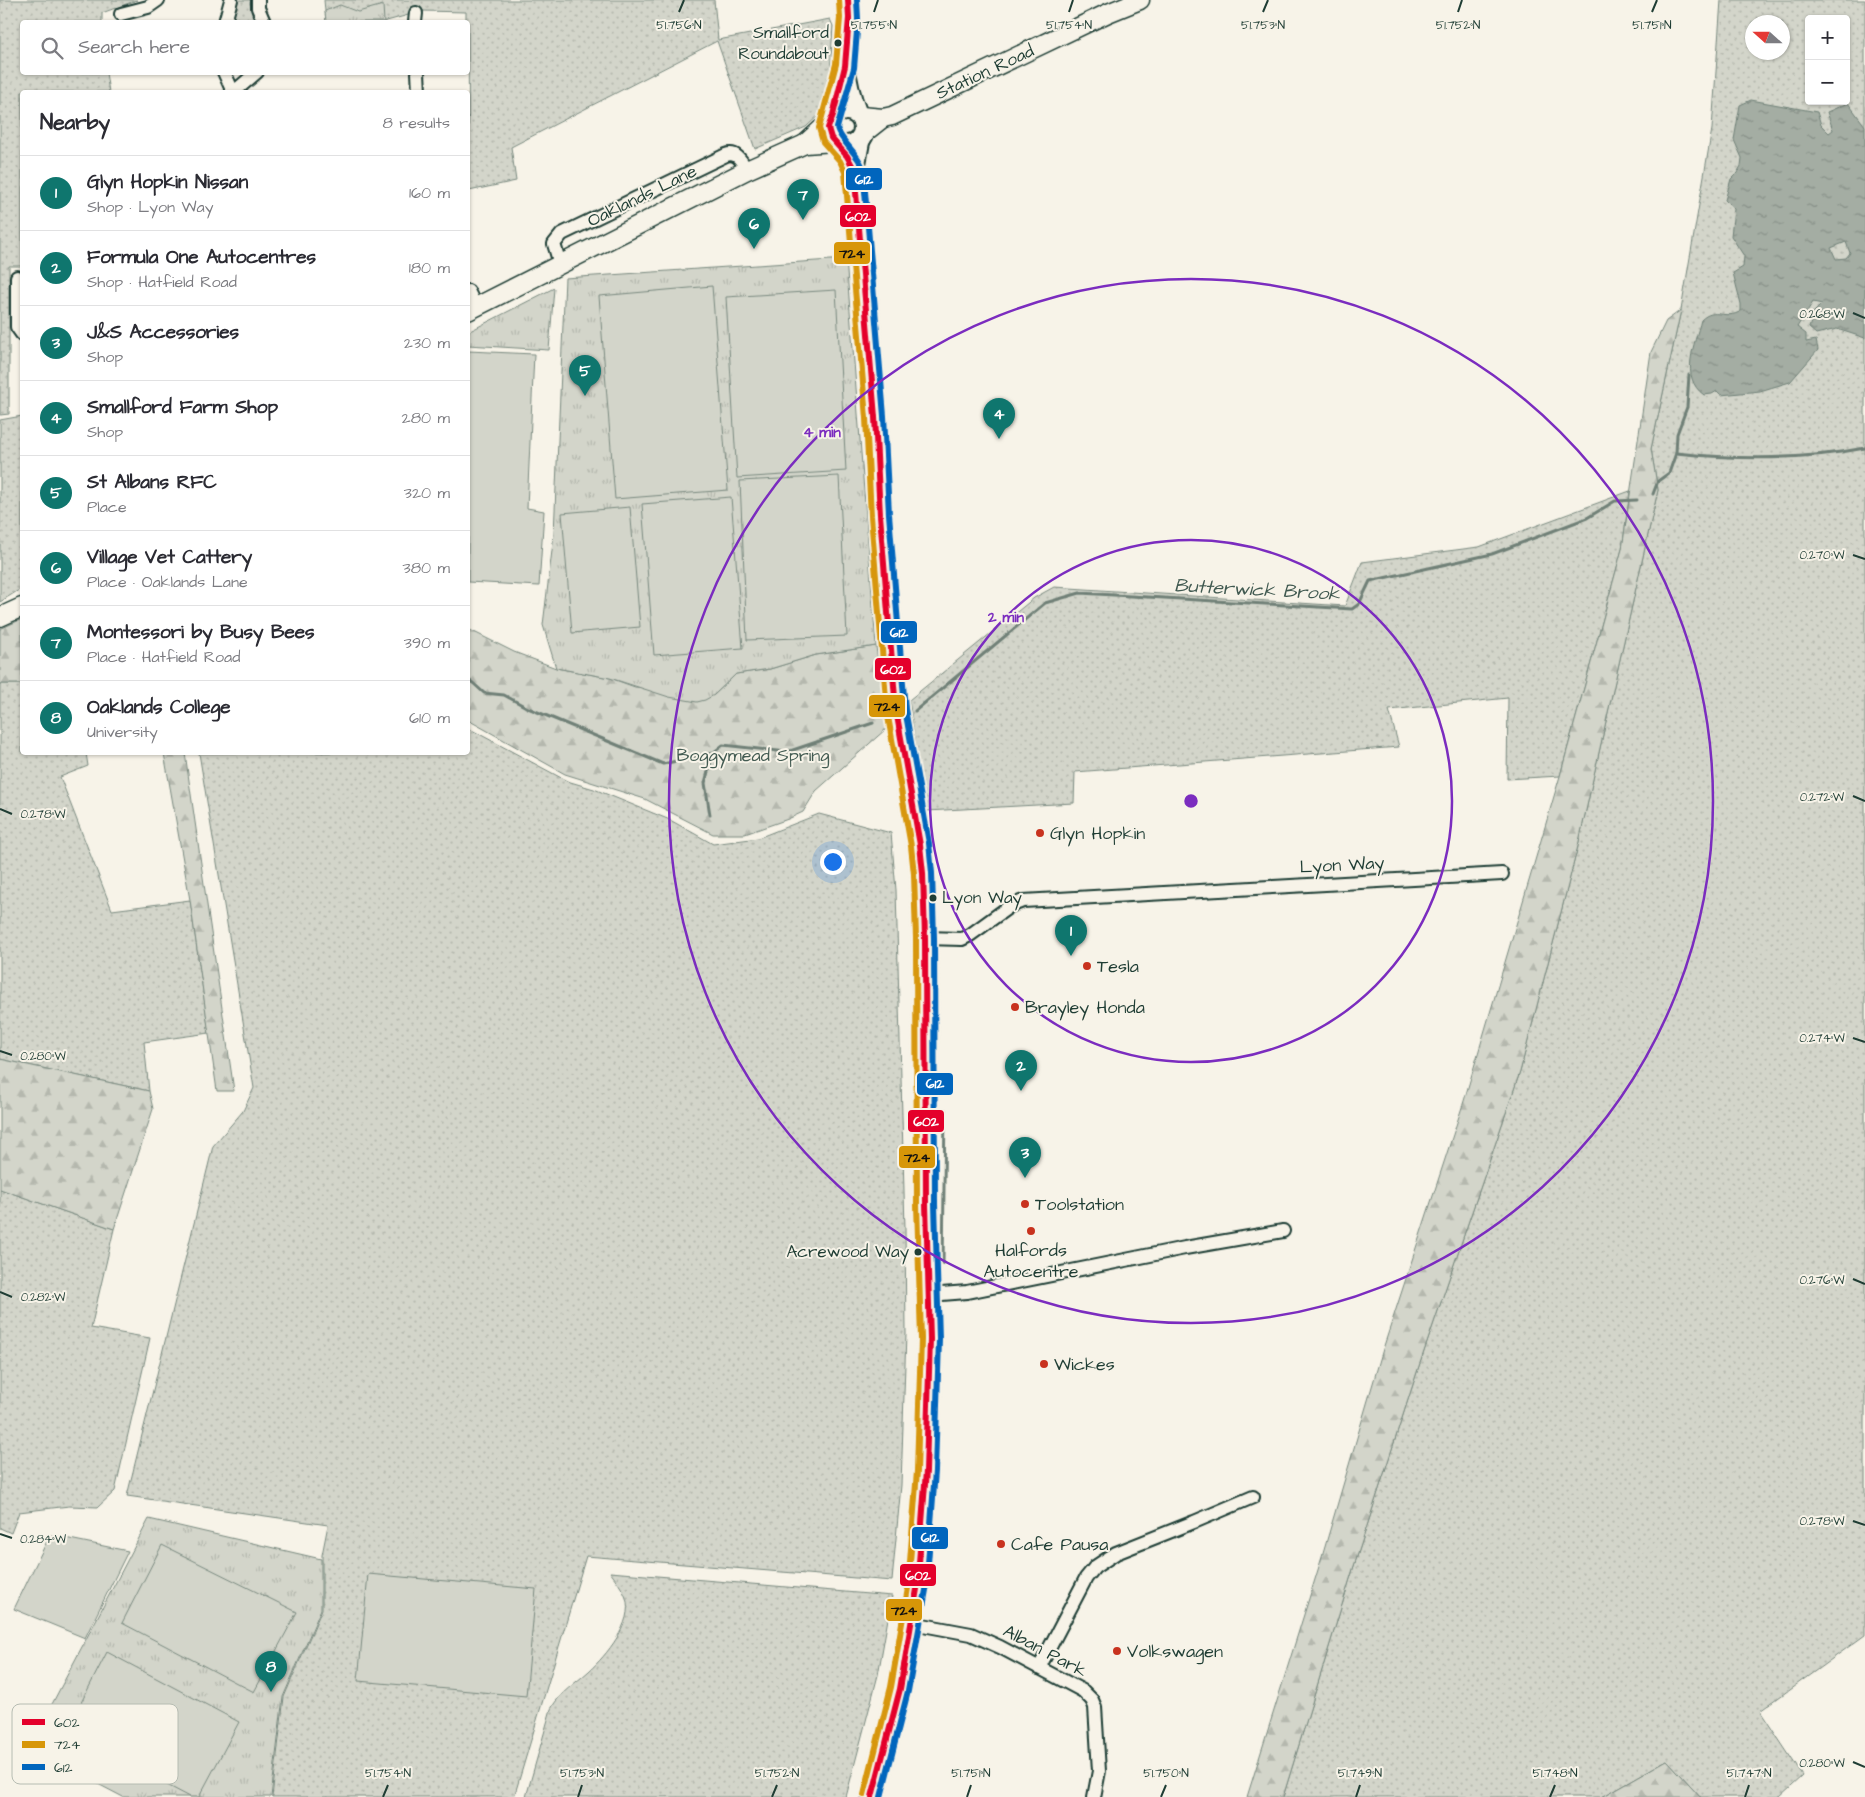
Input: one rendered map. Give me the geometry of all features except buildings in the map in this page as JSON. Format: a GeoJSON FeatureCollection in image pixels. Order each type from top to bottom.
{"type":"FeatureCollection","features":[{"type":"Feature","properties":{"kind":"main road"},"geometry":{"type":"LineString","coordinates":[[848,0],[849,18],[845,66],[828,133],[847,156],[854,169]]}},
{"type":"Feature","properties":{"kind":"main road"},"geometry":{"type":"LineString","coordinates":[[845,66],[848,90],[860,126],[854,169],[875,417],[880,515],[896,710],[920,845],[925,938],[926,1204],[930,1339],[921,1557],[900,1689],[872,1797]]}},
{"type":"Feature","properties":{"kind":"main road"},"geometry":{"type":"LineString","coordinates":[[831,119],[844,110],[860,126]]}},
{"type":"Feature","properties":{"kind":"main road"},"geometry":{"type":"LineString","coordinates":[[835,143],[848,146],[860,126]]}},
{"type":"Feature","properties":{"kind":"street"},"geometry":{"type":"LineString","coordinates":[[121,14],[148,7],[158,0]]}},
{"type":"Feature","properties":{"kind":"street"},"geometry":{"type":"LineString","coordinates":[[226,20],[231,0]]}},
{"type":"Feature","properties":{"kind":"street"},"geometry":{"type":"LineString","coordinates":[[258,0],[258,8],[263,20]]}},
{"type":"Feature","properties":{"kind":"street","name":"Station Road"},"geometry":{"type":"LineString","coordinates":[[860,126],[892,116],[1108,13],[1140,0]]}},
{"type":"Feature","properties":{"kind":"street"},"geometry":{"type":"LineString","coordinates":[[226,75],[233,90]]}},
{"type":"Feature","properties":{"kind":"street"},"geometry":{"type":"LineString","coordinates":[[236,90],[253,75]]}},
{"type":"Feature","properties":{"kind":"street"},"geometry":{"type":"LineString","coordinates":[[418,75],[419,90]]}},
{"type":"Feature","properties":{"kind":"street","name":"Oaklands Lane"},"geometry":{"type":"LineString","coordinates":[[472,309],[747,170],[805,144],[831,119]]}},
{"type":"Feature","properties":{"kind":"street","name":"Oaklands Lane"},"geometry":{"type":"LineString","coordinates":[[805,144],[835,143]]}},
{"type":"Feature","properties":{"kind":"street","name":"Oaklands Lane"},"geometry":{"type":"LineString","coordinates":[[560,264],[554,244],[562,234],[730,154],[740,159],[747,170]]}},
{"type":"Feature","properties":{"kind":"street"},"geometry":{"type":"LineString","coordinates":[[17,277],[17,327],[20,331]]}},
{"type":"Feature","properties":{"kind":"street"},"geometry":{"type":"LineString","coordinates":[[0,618],[20,608]]}},
{"type":"Feature","properties":{"kind":"street","name":"Lyon Way"},"geometry":{"type":"LineString","coordinates":[[925,938],[962,939],[1010,906],[1023,901],[1502,874]]}},
{"type":"Feature","properties":{"kind":"street"},"geometry":{"type":"LineString","coordinates":[[929,1295],[967,1292],[1185,1248],[1283,1231]]}},
{"type":"Feature","properties":{"kind":"street"},"geometry":{"type":"LineString","coordinates":[[1039,1668],[1086,1578],[1095,1567],[1116,1553],[1253,1497]]}},
{"type":"Feature","properties":{"kind":"street","name":"Alban Park"},"geometry":{"type":"LineString","coordinates":[[912,1623],[971,1634],[1083,1691],[1092,1700],[1095,1707],[1099,1771],[1094,1797]]}},
{"type":"Feature","properties":{"kind":"green space"},"geometry":{"type":"Polygon","coordinates":[[[0,0],[137,0],[102,13],[102,20],[20,20],[20,75],[106,75],[109,90],[20,90],[20,266],[9,266],[9,414],[0,415],[0,0]]]}},
{"type":"Feature","properties":{"kind":"green space"},"geometry":{"type":"Polygon","coordinates":[[[238,0],[251,0],[253,20],[233,20],[238,0]]]}},
{"type":"Feature","properties":{"kind":"green space"},"geometry":{"type":"Polygon","coordinates":[[[324,0],[714,0],[718,40],[830,19],[833,26],[829,90],[822,112],[806,127],[755,149],[717,41],[511,147],[516,181],[470,191],[468,75],[470,75],[470,20],[466,20],[466,12],[423,11],[390,20],[326,20],[324,0]]]}},
{"type":"Feature","properties":{"kind":"green space"},"geometry":{"type":"Polygon","coordinates":[[[1721,0],[1865,0],[1865,1635],[1760,1711],[1803,1776],[1780,1797],[1701,1797],[1667,1760],[1602,1797],[1283,1797],[1353,1569],[1418,1369],[1520,1072],[1578,846],[1658,490],[1651,449],[1681,310],[1712,129],[1721,0]]]}},
{"type":"Feature","properties":{"kind":"green space"},"geometry":{"type":"Polygon","coordinates":[[[340,5],[358,12],[383,5],[384,20],[326,20],[325,11],[340,5]]]}},
{"type":"Feature","properties":{"kind":"green space"},"geometry":{"type":"Polygon","coordinates":[[[846,259],[876,646],[816,655],[770,669],[736,674],[714,695],[697,702],[669,697],[610,678],[556,668],[543,625],[554,534],[565,278],[846,259]]]}},
{"type":"Feature","properties":{"kind":"green space"},"geometry":{"type":"Polygon","coordinates":[[[712,286],[728,490],[615,499],[599,296],[712,286]]]}},
{"type":"Feature","properties":{"kind":"green space"},"geometry":{"type":"Polygon","coordinates":[[[554,288],[549,350],[470,345],[470,331],[554,288]]]}},
{"type":"Feature","properties":{"kind":"green space"},"geometry":{"type":"Polygon","coordinates":[[[836,290],[846,471],[737,478],[726,297],[836,290]]]}},
{"type":"Feature","properties":{"kind":"green space"},"geometry":{"type":"Polygon","coordinates":[[[1681,310],[1651,449],[1658,490],[1578,846],[1520,1072],[1418,1369],[1353,1569],[1283,1797],[1247,1797],[1322,1557],[1383,1349],[1464,1101],[1560,776],[1622,549],[1651,352],[1666,321],[1681,310]]]}},
{"type":"Feature","properties":{"kind":"green space"},"geometry":{"type":"Polygon","coordinates":[[[470,351],[534,354],[527,508],[544,511],[539,586],[470,582],[470,351]]]}},
{"type":"Feature","properties":{"kind":"green space"},"geometry":{"type":"Polygon","coordinates":[[[20,416],[20,589],[0,602],[0,420],[20,416]]]}},
{"type":"Feature","properties":{"kind":"green space"},"geometry":{"type":"Polygon","coordinates":[[[839,476],[847,636],[747,640],[740,481],[839,476]]]}},
{"type":"Feature","properties":{"kind":"green space"},"geometry":{"type":"Polygon","coordinates":[[[1630,491],[1622,549],[1560,776],[1507,779],[1508,698],[1389,710],[1399,747],[1075,772],[1074,803],[926,811],[909,700],[1034,598],[1054,587],[1345,606],[1362,562],[1479,547],[1630,491]]]}},
{"type":"Feature","properties":{"kind":"green space"},"geometry":{"type":"Polygon","coordinates":[[[731,497],[743,648],[654,655],[642,504],[731,497]]]}},
{"type":"Feature","properties":{"kind":"green space"},"geometry":{"type":"Polygon","coordinates":[[[630,507],[640,627],[572,633],[562,513],[630,507]]]}},
{"type":"Feature","properties":{"kind":"green space"},"geometry":{"type":"Polygon","coordinates":[[[20,620],[20,684],[0,684],[0,629],[20,620]]]}},
{"type":"Feature","properties":{"kind":"green space","name":"Boggymead Spring"},"geometry":{"type":"Polygon","coordinates":[[[470,630],[514,652],[556,668],[610,678],[635,687],[714,695],[736,674],[770,669],[816,655],[876,646],[886,729],[816,791],[803,812],[788,819],[745,834],[713,834],[645,799],[565,774],[470,721],[470,630]]]}},
{"type":"Feature","properties":{"kind":"green space"},"geometry":{"type":"Polygon","coordinates":[[[0,684],[20,684],[20,755],[86,755],[88,766],[60,777],[112,910],[190,900],[209,1033],[144,1042],[149,1091],[0,1059],[0,684]]]}},
{"type":"Feature","properties":{"kind":"green space"},"geometry":{"type":"Polygon","coordinates":[[[470,729],[567,781],[594,789],[670,820],[713,844],[758,838],[819,814],[891,833],[896,890],[906,1334],[901,1485],[892,1581],[586,1556],[514,1797],[272,1797],[284,1697],[322,1609],[322,1555],[328,1525],[127,1496],[213,1146],[243,1111],[254,1088],[199,755],[470,755],[470,729]]]}},
{"type":"Feature","properties":{"kind":"green space"},"geometry":{"type":"Polygon","coordinates":[[[164,755],[185,755],[234,1091],[217,1091],[190,900],[164,755]]]}},
{"type":"Feature","properties":{"kind":"green space"},"geometry":{"type":"Polygon","coordinates":[[[0,1059],[149,1091],[153,1109],[114,1229],[0,1189],[0,1059]]]}},
{"type":"Feature","properties":{"kind":"green space"},"geometry":{"type":"Polygon","coordinates":[[[0,1189],[114,1229],[91,1328],[150,1338],[115,1491],[98,1507],[69,1506],[19,1512],[11,1533],[0,1528],[0,1189]]]}},
{"type":"Feature","properties":{"kind":"green space"},"geometry":{"type":"Polygon","coordinates":[[[149,1519],[321,1559],[321,1609],[283,1697],[271,1797],[123,1797],[98,1784],[178,1784],[178,1704],[52,1704],[149,1519]]]}},
{"type":"Feature","properties":{"kind":"green space"},"geometry":{"type":"Polygon","coordinates":[[[50,1535],[128,1551],[85,1638],[14,1609],[50,1535]]]}},
{"type":"Feature","properties":{"kind":"green space"},"geometry":{"type":"Polygon","coordinates":[[[162,1545],[297,1612],[254,1692],[122,1623],[162,1545]]]}},
{"type":"Feature","properties":{"kind":"green space"},"geometry":{"type":"Polygon","coordinates":[[[610,1572],[892,1596],[878,1675],[846,1797],[526,1797],[551,1709],[564,1693],[603,1657],[622,1628],[626,1617],[626,1598],[610,1572]]]}},
{"type":"Feature","properties":{"kind":"green space"},"geometry":{"type":"Polygon","coordinates":[[[368,1574],[536,1589],[526,1696],[358,1681],[368,1574]]]}},
{"type":"Feature","properties":{"kind":"green space"},"geometry":{"type":"Polygon","coordinates":[[[107,1652],[239,1722],[199,1797],[190,1797],[165,1784],[178,1784],[178,1704],[80,1704],[107,1652]]]}},
{"type":"Feature","properties":{"kind":"green space"},"geometry":{"type":"Polygon","coordinates":[[[1667,1760],[1701,1797],[1602,1797],[1667,1760]]]}},
{"type":"Feature","properties":{"kind":"water"},"geometry":{"type":"Polygon","coordinates":[[[1751,100],[1817,112],[1821,125],[1829,133],[1833,130],[1827,112],[1843,105],[1849,105],[1865,126],[1865,338],[1837,329],[1816,334],[1809,328],[1814,312],[1822,304],[1813,302],[1797,327],[1806,334],[1806,342],[1816,340],[1818,350],[1790,382],[1760,391],[1721,395],[1717,391],[1704,395],[1696,388],[1690,370],[1701,320],[1711,314],[1730,315],[1741,311],[1733,273],[1743,267],[1744,256],[1731,236],[1734,209],[1725,200],[1731,179],[1741,166],[1742,158],[1734,140],[1740,105],[1751,100]],[[1846,242],[1831,248],[1836,259],[1846,258],[1850,253],[1846,242]]]}},
{"type":"Feature","properties":{"kind":"waterway"},"geometry":{"type":"LineString","coordinates":[[1653,494],[1658,481],[1669,473],[1676,453],[1677,434],[1687,407],[1689,375]]}},
{"type":"Feature","properties":{"kind":"waterway","name":"Butterwick Brook"},"geometry":{"type":"LineString","coordinates":[[1676,453],[1723,457],[1771,458],[1818,455],[1865,448]]}},
{"type":"Feature","properties":{"kind":"waterway","name":"Butterwick Brook"},"geometry":{"type":"LineString","coordinates":[[915,711],[1045,603],[1080,593],[1352,609],[1359,604],[1370,581],[1492,554],[1587,518],[1615,501],[1637,500]]}},
{"type":"Feature","properties":{"kind":"waterway","name":"Butterwick Brook"},"geometry":{"type":"LineString","coordinates":[[470,681],[484,693],[504,695],[528,708],[663,764],[713,753]]}},
{"type":"Feature","properties":{"kind":"waterway","name":"Butterwick Brook"},"geometry":{"type":"LineString","coordinates":[[710,815],[705,783],[713,753],[723,745],[787,752],[873,723]]}},
{"type":"Feature","properties":{"kind":"waterway"},"geometry":{"type":"LineString","coordinates":[[943,1264],[945,1110]]}},
{"type":"Feature","properties":{"kind":"transit line","name":"724"},"geometry":{"type":"LineString","coordinates":[[839,0],[840,18],[836,64],[819,128],[823,142],[840,161],[845,172],[866,418],[871,516],[887,711],[911,846],[916,938],[917,1204],[921,1339],[917,1471],[908,1588],[891,1687],[864,1795]]}},
{"type":"Feature","properties":{"kind":"transit line","name":"602"},"geometry":{"type":"LineString","coordinates":[[848,0],[849,18],[845,66],[828,128],[831,138],[847,156],[854,169],[875,417],[880,515],[896,710],[920,845],[925,938],[926,1204],[930,1339],[926,1471],[917,1589],[900,1689],[872,1797]]}},
{"type":"Feature","properties":{"kind":"transit line","name":"612"},"geometry":{"type":"LineString","coordinates":[[857,0],[858,19],[854,68],[837,128],[863,168],[884,416],[889,514],[905,709],[929,843],[934,938],[935,1204],[939,1339],[935,1471],[926,1590],[908,1691],[881,1797]]}},
{"type":"Feature","properties":{"kind":"place","name":"Smallford Roundabout"},"geometry":{"type":"Point","coordinates":[838,43]}},
{"type":"Feature","properties":{"kind":"place","name":"Montessori by Busy Bees"},"geometry":{"type":"Point","coordinates":[803,220]}},
{"type":"Feature","properties":{"kind":"place","name":"Village Vet Cattery"},"geometry":{"type":"Point","coordinates":[754,249]}},
{"type":"Feature","properties":{"kind":"place","name":"St Albans RFC"},"geometry":{"type":"Point","coordinates":[585,396]}},
{"type":"Feature","properties":{"kind":"place","name":"Smallford Farm Shop"},"geometry":{"type":"Point","coordinates":[999,439]}},
{"type":"Feature","properties":{"kind":"place","name":"Glyn Hopkin"},"geometry":{"type":"Point","coordinates":[1040,833]}},
{"type":"Feature","properties":{"kind":"place","name":"Lyon Way"},"geometry":{"type":"Point","coordinates":[933,898]}},
{"type":"Feature","properties":{"kind":"place","name":"Glyn Hopkin Nissan"},"geometry":{"type":"Point","coordinates":[1071,956]}},
{"type":"Feature","properties":{"kind":"place","name":"Tesla"},"geometry":{"type":"Point","coordinates":[1087,966]}},
{"type":"Feature","properties":{"kind":"place","name":"Brayley Honda"},"geometry":{"type":"Point","coordinates":[1015,1007]}},
{"type":"Feature","properties":{"kind":"place","name":"Formula One Autocentres"},"geometry":{"type":"Point","coordinates":[1021,1091]}},
{"type":"Feature","properties":{"kind":"place","name":"J&S Accessories"},"geometry":{"type":"Point","coordinates":[1025,1178]}},
{"type":"Feature","properties":{"kind":"place","name":"Toolstation"},"geometry":{"type":"Point","coordinates":[1025,1204]}},
{"type":"Feature","properties":{"kind":"place","name":"Halfords Autocentre"},"geometry":{"type":"Point","coordinates":[1031,1231]}},
{"type":"Feature","properties":{"kind":"place","name":"Acrewood Way"},"geometry":{"type":"Point","coordinates":[918,1252]}},
{"type":"Feature","properties":{"kind":"place","name":"Wickes"},"geometry":{"type":"Point","coordinates":[1044,1364]}},
{"type":"Feature","properties":{"kind":"place","name":"Cafe Pausa"},"geometry":{"type":"Point","coordinates":[1001,1544]}},
{"type":"Feature","properties":{"kind":"place","name":"Volkswagen"},"geometry":{"type":"Point","coordinates":[1117,1651]}},
{"type":"Feature","properties":{"kind":"place","name":"Oaklands College"},"geometry":{"type":"Point","coordinates":[271,1692]}}]}
